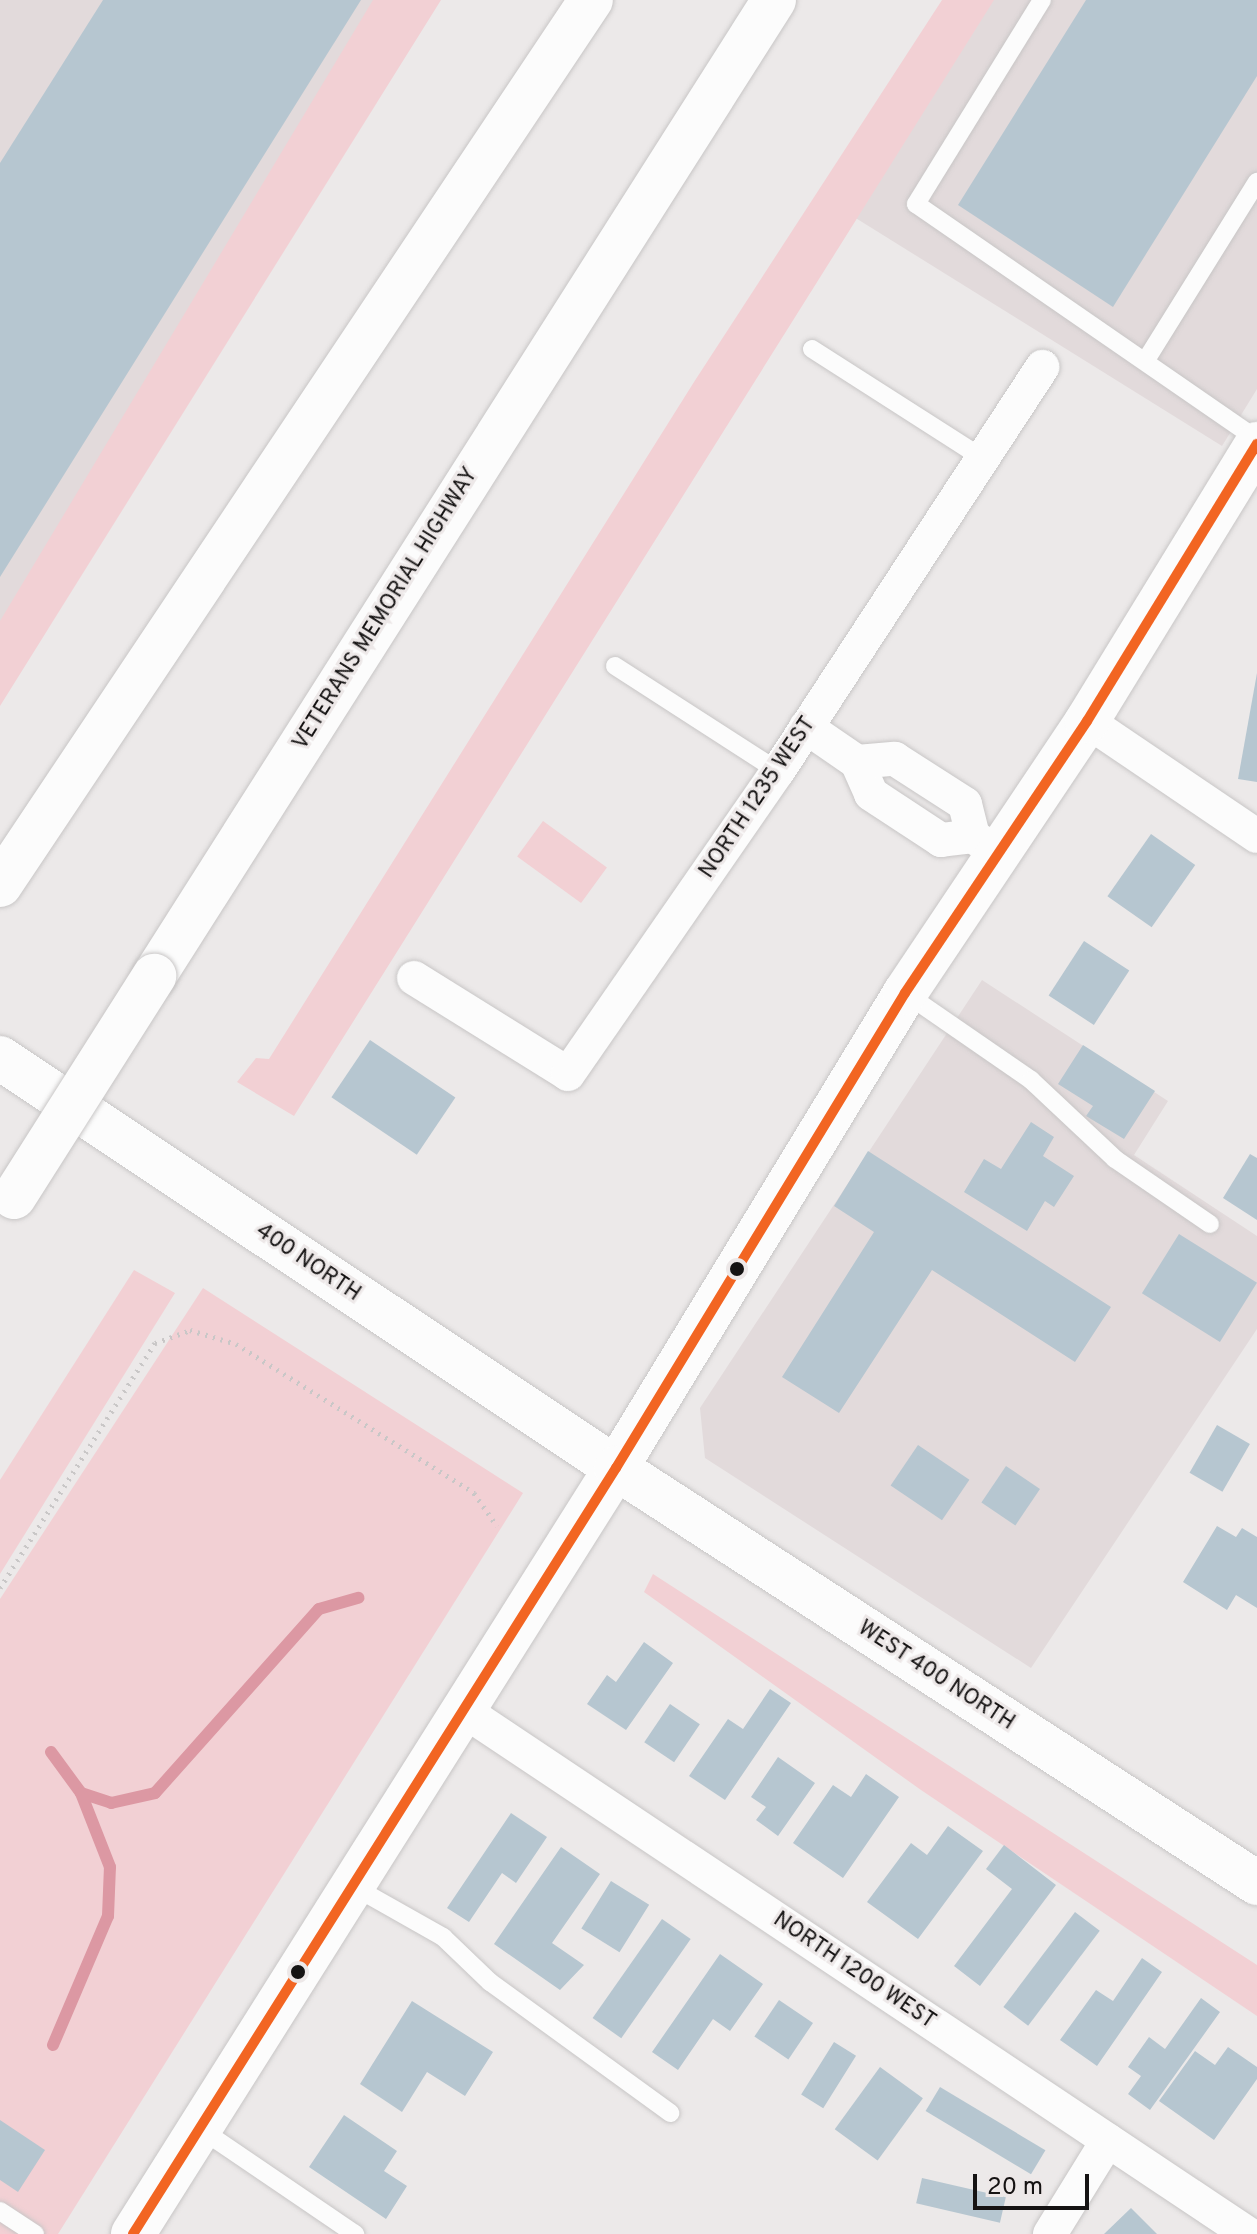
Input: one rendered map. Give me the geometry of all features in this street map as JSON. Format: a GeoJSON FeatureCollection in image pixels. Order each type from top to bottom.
{"type":"FeatureCollection","features":[{"type":"Feature","properties":{"kind":"main road"},"geometry":{"type":"LineString","coordinates":[[4,879],[591,0]]}},
{"type":"Feature","properties":{"kind":"main road","name":"VETERANS MEMORIAL HIGHWAY"},"geometry":{"type":"LineString","coordinates":[[7,1208],[774,0]]}},
{"type":"Feature","properties":{"kind":"main road"},"geometry":{"type":"LineString","coordinates":[[133,2234],[460,1708],[616,1468],[905,993],[985,844],[1087,721],[1257,441]]}},
{"type":"Feature","properties":{"kind":"main road","name":"400 NORTH"},"geometry":{"type":"LineString","coordinates":[[0,1058],[616,1468]]}},
{"type":"Feature","properties":{"kind":"main road","name":"WEST 400 NORTH"},"geometry":{"type":"LineString","coordinates":[[616,1468],[1257,1883]]}},
{"type":"Feature","properties":{"kind":"street","name":"NORTH 1235 WEST"},"geometry":{"type":"LineString","coordinates":[[414,978],[568,1074],[778,771],[1042,367]]}},
{"type":"Feature","properties":{"kind":"street"},"geometry":{"type":"LineString","coordinates":[[1087,721],[1257,836]]}},
{"type":"Feature","properties":{"kind":"street"},"geometry":{"type":"LineString","coordinates":[[806,727],[857,762],[895,759],[965,804],[985,844]]}},
{"type":"Feature","properties":{"kind":"street","name":"NORTH 1200 WEST"},"geometry":{"type":"LineString","coordinates":[[460,1708],[1248,2234]]}},
{"type":"Feature","properties":{"kind":"street"},"geometry":{"type":"LineString","coordinates":[[1050,2234],[1108,2140]]}},
{"type":"Feature","properties":{"kind":"lane"},"geometry":{"type":"LineString","coordinates":[[1042,0],[916,204],[1146,360],[1257,441]]}},
{"type":"Feature","properties":{"kind":"lane"},"geometry":{"type":"LineString","coordinates":[[1146,360],[1257,182]]}},
{"type":"Feature","properties":{"kind":"lane"},"geometry":{"type":"LineString","coordinates":[[812,349],[981,457]]}},
{"type":"Feature","properties":{"kind":"lane"},"geometry":{"type":"LineString","coordinates":[[615,666],[778,771]]}},
{"type":"Feature","properties":{"kind":"lane"},"geometry":{"type":"LineString","coordinates":[[905,993],[1031,1080],[1115,1159],[1210,1224]]}},
{"type":"Feature","properties":{"kind":"lane"},"geometry":{"type":"LineString","coordinates":[[350,1885],[443,1937],[490,1982],[670,2113]]}},
{"type":"Feature","properties":{"kind":"lane"},"geometry":{"type":"LineString","coordinates":[[199,2128],[355,2234]]}},
{"type":"Feature","properties":{"kind":"lane"},"geometry":{"type":"LineString","coordinates":[[0,2211],[35,2234]]}},
{"type":"Feature","properties":{"kind":"path"},"geometry":{"type":"LineString","coordinates":[[0,1588],[155,1343],[190,1330],[236,1344],[474,1493],[497,1526]]}},
{"type":"Feature","properties":{"kind":"shaded area"},"geometry":{"type":"Polygon","coordinates":[[[0,0],[403,0],[0,635],[0,0]]]}},
{"type":"Feature","properties":{"kind":"shaded area"},"geometry":{"type":"Polygon","coordinates":[[[373,0],[441,0],[0,706],[0,621],[373,0]]]}},
{"type":"Feature","properties":{"kind":"shaded area"},"geometry":{"type":"Polygon","coordinates":[[[942,0],[994,0],[294,1116],[237,1082],[256,1058],[269,1059],[694,382],[942,0]]]}},
{"type":"Feature","properties":{"kind":"shaded area"},"geometry":{"type":"Polygon","coordinates":[[[991,0],[1257,0],[1257,389],[1222,446],[854,217],[991,0]]]}},
{"type":"Feature","properties":{"kind":"shaded area"},"geometry":{"type":"Polygon","coordinates":[[[543,821],[607,867],[581,903],[517,857],[543,821]]]}},
{"type":"Feature","properties":{"kind":"shaded area"},"geometry":{"type":"Polygon","coordinates":[[[982,980],[1168,1101],[1134,1155],[1257,1236],[1257,1329],[1031,1668],[705,1458],[700,1408],[982,980]]]}},
{"type":"Feature","properties":{"kind":"shaded area"},"geometry":{"type":"Polygon","coordinates":[[[134,1270],[175,1293],[0,1574],[0,1480],[134,1270]]]}},
{"type":"Feature","properties":{"kind":"shaded area"},"geometry":{"type":"Polygon","coordinates":[[[203,1288],[523,1493],[58,2234],[0,2234],[0,1599],[203,1288]]]}},
{"type":"Feature","properties":{"kind":"shaded area"},"geometry":{"type":"Polygon","coordinates":[[[653,1574],[1257,1965],[1257,2016],[921,1790],[644,1592],[653,1574]]]}},
{"type":"Feature","properties":{"kind":"building"},"geometry":{"type":"Polygon","coordinates":[[[103,0],[361,0],[0,577],[0,163],[103,0]]]}},
{"type":"Feature","properties":{"kind":"building"},"geometry":{"type":"Polygon","coordinates":[[[1086,0],[1257,0],[1257,76],[1113,307],[958,205],[1086,0]]]}},
{"type":"Feature","properties":{"kind":"building"},"geometry":{"type":"Polygon","coordinates":[[[1257,673],[1257,782],[1238,779],[1257,673]]]}},
{"type":"Feature","properties":{"kind":"building"},"geometry":{"type":"Polygon","coordinates":[[[1151,834],[1195,865],[1152,927],[1107,896],[1151,834]]]}},
{"type":"Feature","properties":{"kind":"building"},"geometry":{"type":"Polygon","coordinates":[[[1084,941],[1129,970],[1094,1025],[1049,996],[1084,941]]]}},
{"type":"Feature","properties":{"kind":"building"},"geometry":{"type":"Polygon","coordinates":[[[370,1040],[455,1098],[417,1155],[331,1097],[370,1040]]]}},
{"type":"Feature","properties":{"kind":"building"},"geometry":{"type":"Polygon","coordinates":[[[1083,1045],[1155,1091],[1124,1139],[1086,1116],[1093,1106],[1058,1084],[1083,1045]]]}},
{"type":"Feature","properties":{"kind":"building"},"geometry":{"type":"Polygon","coordinates":[[[1031,1122],[1054,1137],[1043,1156],[1074,1176],[1054,1207],[1045,1201],[1027,1231],[964,1192],[984,1159],[1001,1169],[1031,1122]]]}},
{"type":"Feature","properties":{"kind":"building"},"geometry":{"type":"Polygon","coordinates":[[[868,1151],[1111,1307],[1075,1362],[932,1270],[839,1413],[782,1377],[874,1232],[834,1206],[868,1151]]]}},
{"type":"Feature","properties":{"kind":"building"},"geometry":{"type":"Polygon","coordinates":[[[1250,1154],[1257,1158],[1257,1220],[1223,1198],[1250,1154]]]}},
{"type":"Feature","properties":{"kind":"building"},"geometry":{"type":"Polygon","coordinates":[[[1179,1234],[1257,1283],[1220,1342],[1142,1293],[1179,1234]]]}},
{"type":"Feature","properties":{"kind":"building"},"geometry":{"type":"Polygon","coordinates":[[[1217,1425],[1250,1444],[1222,1492],[1190,1473],[1217,1425]]]}},
{"type":"Feature","properties":{"kind":"building"},"geometry":{"type":"Polygon","coordinates":[[[918,1445],[969,1480],[942,1520],[891,1486],[918,1445]]]}},
{"type":"Feature","properties":{"kind":"building"},"geometry":{"type":"Polygon","coordinates":[[[1006,1466],[1040,1489],[1015,1525],[981,1502],[1006,1466]]]}},
{"type":"Feature","properties":{"kind":"building"},"geometry":{"type":"Polygon","coordinates":[[[1217,1526],[1236,1537],[1242,1528],[1257,1537],[1257,1608],[1236,1595],[1227,1610],[1183,1582],[1217,1526]]]}},
{"type":"Feature","properties":{"kind":"building"},"geometry":{"type":"Polygon","coordinates":[[[644,1642],[673,1663],[626,1730],[587,1704],[607,1675],[616,1682],[644,1642]]]}},
{"type":"Feature","properties":{"kind":"building"},"geometry":{"type":"Polygon","coordinates":[[[770,1689],[791,1703],[725,1800],[689,1776],[728,1719],[743,1729],[770,1689]]]}},
{"type":"Feature","properties":{"kind":"building"},"geometry":{"type":"Polygon","coordinates":[[[670,1704],[700,1724],[674,1762],[644,1742],[670,1704]]]}},
{"type":"Feature","properties":{"kind":"building"},"geometry":{"type":"Polygon","coordinates":[[[778,1757],[815,1783],[778,1836],[756,1820],[766,1807],[751,1797],[778,1757]]]}},
{"type":"Feature","properties":{"kind":"building"},"geometry":{"type":"Polygon","coordinates":[[[866,1774],[899,1797],[843,1878],[793,1843],[833,1785],[851,1797],[866,1774]]]}},
{"type":"Feature","properties":{"kind":"building"},"geometry":{"type":"Polygon","coordinates":[[[511,1813],[547,1837],[516,1883],[502,1873],[469,1922],[447,1908],[511,1813]]]}},
{"type":"Feature","properties":{"kind":"building"},"geometry":{"type":"Polygon","coordinates":[[[948,1826],[983,1851],[918,1939],[867,1902],[911,1843],[927,1855],[948,1826]]]}},
{"type":"Feature","properties":{"kind":"building"},"geometry":{"type":"Polygon","coordinates":[[[1004,1845],[1056,1885],[980,1986],[954,1966],[1012,1889],[986,1869],[1004,1845]]]}},
{"type":"Feature","properties":{"kind":"building"},"geometry":{"type":"Polygon","coordinates":[[[561,1847],[600,1874],[552,1943],[584,1965],[560,1990],[494,1944],[561,1847]]]}},
{"type":"Feature","properties":{"kind":"building"},"geometry":{"type":"Polygon","coordinates":[[[611,1881],[649,1905],[619,1952],[581,1928],[611,1881]]]}},
{"type":"Feature","properties":{"kind":"building"},"geometry":{"type":"Polygon","coordinates":[[[1075,1912],[1100,1931],[1028,2026],[1003,2007],[1075,1912]]]}},
{"type":"Feature","properties":{"kind":"building"},"geometry":{"type":"Polygon","coordinates":[[[662,1919],[691,1939],[621,2038],[593,2018],[662,1919]]]}},
{"type":"Feature","properties":{"kind":"building"},"geometry":{"type":"Polygon","coordinates":[[[720,1954],[763,1984],[730,2031],[713,2019],[678,2070],[652,2052],[720,1954]]]}},
{"type":"Feature","properties":{"kind":"building"},"geometry":{"type":"Polygon","coordinates":[[[1142,1958],[1162,1972],[1097,2066],[1060,2040],[1096,1990],[1113,2001],[1142,1958]]]}},
{"type":"Feature","properties":{"kind":"building"},"geometry":{"type":"Polygon","coordinates":[[[1201,1998],[1220,2012],[1150,2110],[1128,2094],[1141,2076],[1128,2067],[1149,2037],[1165,2049],[1201,1998]]]}},
{"type":"Feature","properties":{"kind":"building"},"geometry":{"type":"Polygon","coordinates":[[[779,2000],[813,2023],[788,2059],[754,2036],[779,2000]]]}},
{"type":"Feature","properties":{"kind":"building"},"geometry":{"type":"Polygon","coordinates":[[[412,2001],[493,2052],[465,2096],[427,2072],[402,2112],[360,2084],[412,2001]]]}},
{"type":"Feature","properties":{"kind":"building"},"geometry":{"type":"Polygon","coordinates":[[[834,2042],[856,2056],[823,2108],[801,2095],[834,2042]]]}},
{"type":"Feature","properties":{"kind":"building"},"geometry":{"type":"Polygon","coordinates":[[[1228,2047],[1257,2067],[1257,2079],[1214,2140],[1159,2101],[1195,2051],[1215,2065],[1228,2047]]]}},
{"type":"Feature","properties":{"kind":"building"},"geometry":{"type":"Polygon","coordinates":[[[880,2067],[923,2098],[878,2160],[835,2129],[880,2067]]]}},
{"type":"Feature","properties":{"kind":"building"},"geometry":{"type":"Polygon","coordinates":[[[940,2087],[1045,2150],[1031,2174],[926,2111],[940,2087]]]}},
{"type":"Feature","properties":{"kind":"building"},"geometry":{"type":"Polygon","coordinates":[[[344,2115],[397,2151],[384,2171],[407,2186],[386,2219],[309,2167],[344,2115]]]}},
{"type":"Feature","properties":{"kind":"building"},"geometry":{"type":"Polygon","coordinates":[[[0,2120],[45,2150],[18,2192],[0,2180],[0,2120]]]}},
{"type":"Feature","properties":{"kind":"building"},"geometry":{"type":"Polygon","coordinates":[[[922,2178],[1006,2197],[1000,2223],[916,2203],[922,2178]]]}},
{"type":"Feature","properties":{"kind":"building"},"geometry":{"type":"Polygon","coordinates":[[[1131,2208],[1157,2234],[1104,2234],[1131,2208]]]}},
{"type":"Feature","properties":{"kind":"waterway"},"geometry":{"type":"LineString","coordinates":[[51,1752],[81,1793],[111,1803],[155,1793],[319,1609],[358,1598]]}},
{"type":"Feature","properties":{"kind":"waterway"},"geometry":{"type":"LineString","coordinates":[[53,2045],[108,1916],[110,1867],[81,1793]]}},
{"type":"Feature","properties":{"kind":"transit line"},"geometry":{"type":"LineString","coordinates":[[133,2234],[616,1468],[905,993],[1087,721],[1257,444]]}}]}
